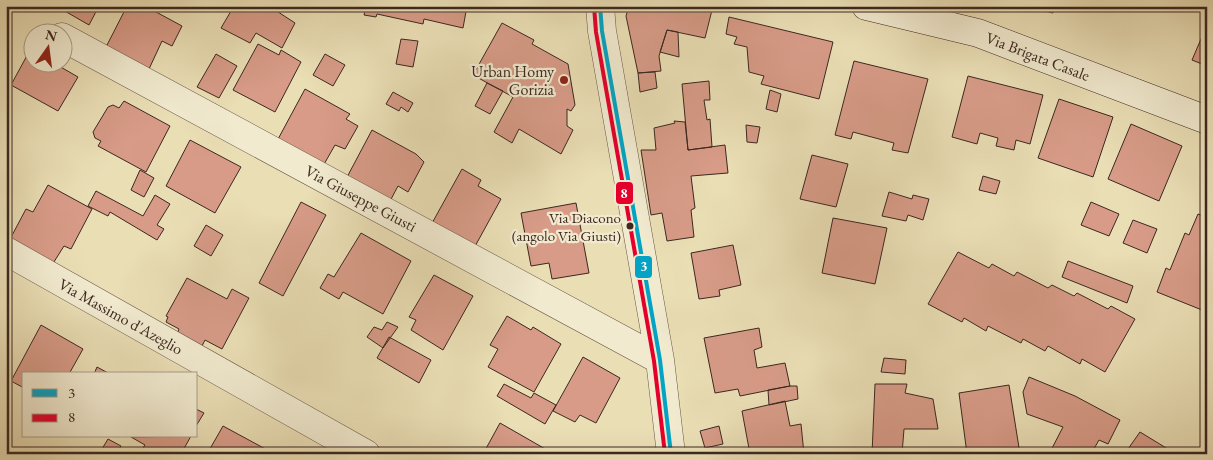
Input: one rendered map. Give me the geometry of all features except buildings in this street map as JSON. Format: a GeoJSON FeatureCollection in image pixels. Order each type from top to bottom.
{"type":"FeatureCollection","features":[{"type":"Feature","properties":{"kind":"street"},"geometry":{"type":"LineString","coordinates":[[600,6],[604,40],[660,360],[671,454]]}},
{"type":"Feature","properties":{"kind":"street","name":"Via Brigata Casale"},"geometry":{"type":"LineString","coordinates":[[866,6],[978,33],[1207,120]]}},
{"type":"Feature","properties":{"kind":"street","name":"Via Giuseppe Giusti"},"geometry":{"type":"LineString","coordinates":[[72,42],[660,360]]}},
{"type":"Feature","properties":{"kind":"street","name":"Via Massimo d'Azeglio"},"geometry":{"type":"LineString","coordinates":[[6,251],[366,454]]}},
{"type":"Feature","properties":{"kind":"transit line","name":"8"},"geometry":{"type":"LineString","coordinates":[[594,6],[596,32],[654,361],[665,454]]}},
{"type":"Feature","properties":{"kind":"transit line","name":"3"},"geometry":{"type":"LineString","coordinates":[[600,6],[602,31],[660,360],[671,454]]}},
{"type":"Feature","properties":{"kind":"place","name":"Urban Homy Gorizia"},"geometry":{"type":"Point","coordinates":[564,80]}},
{"type":"Feature","properties":{"kind":"place","name":"Via Diacono (angolo Via Giusti)"},"geometry":{"type":"Point","coordinates":[630,226]}}]}
